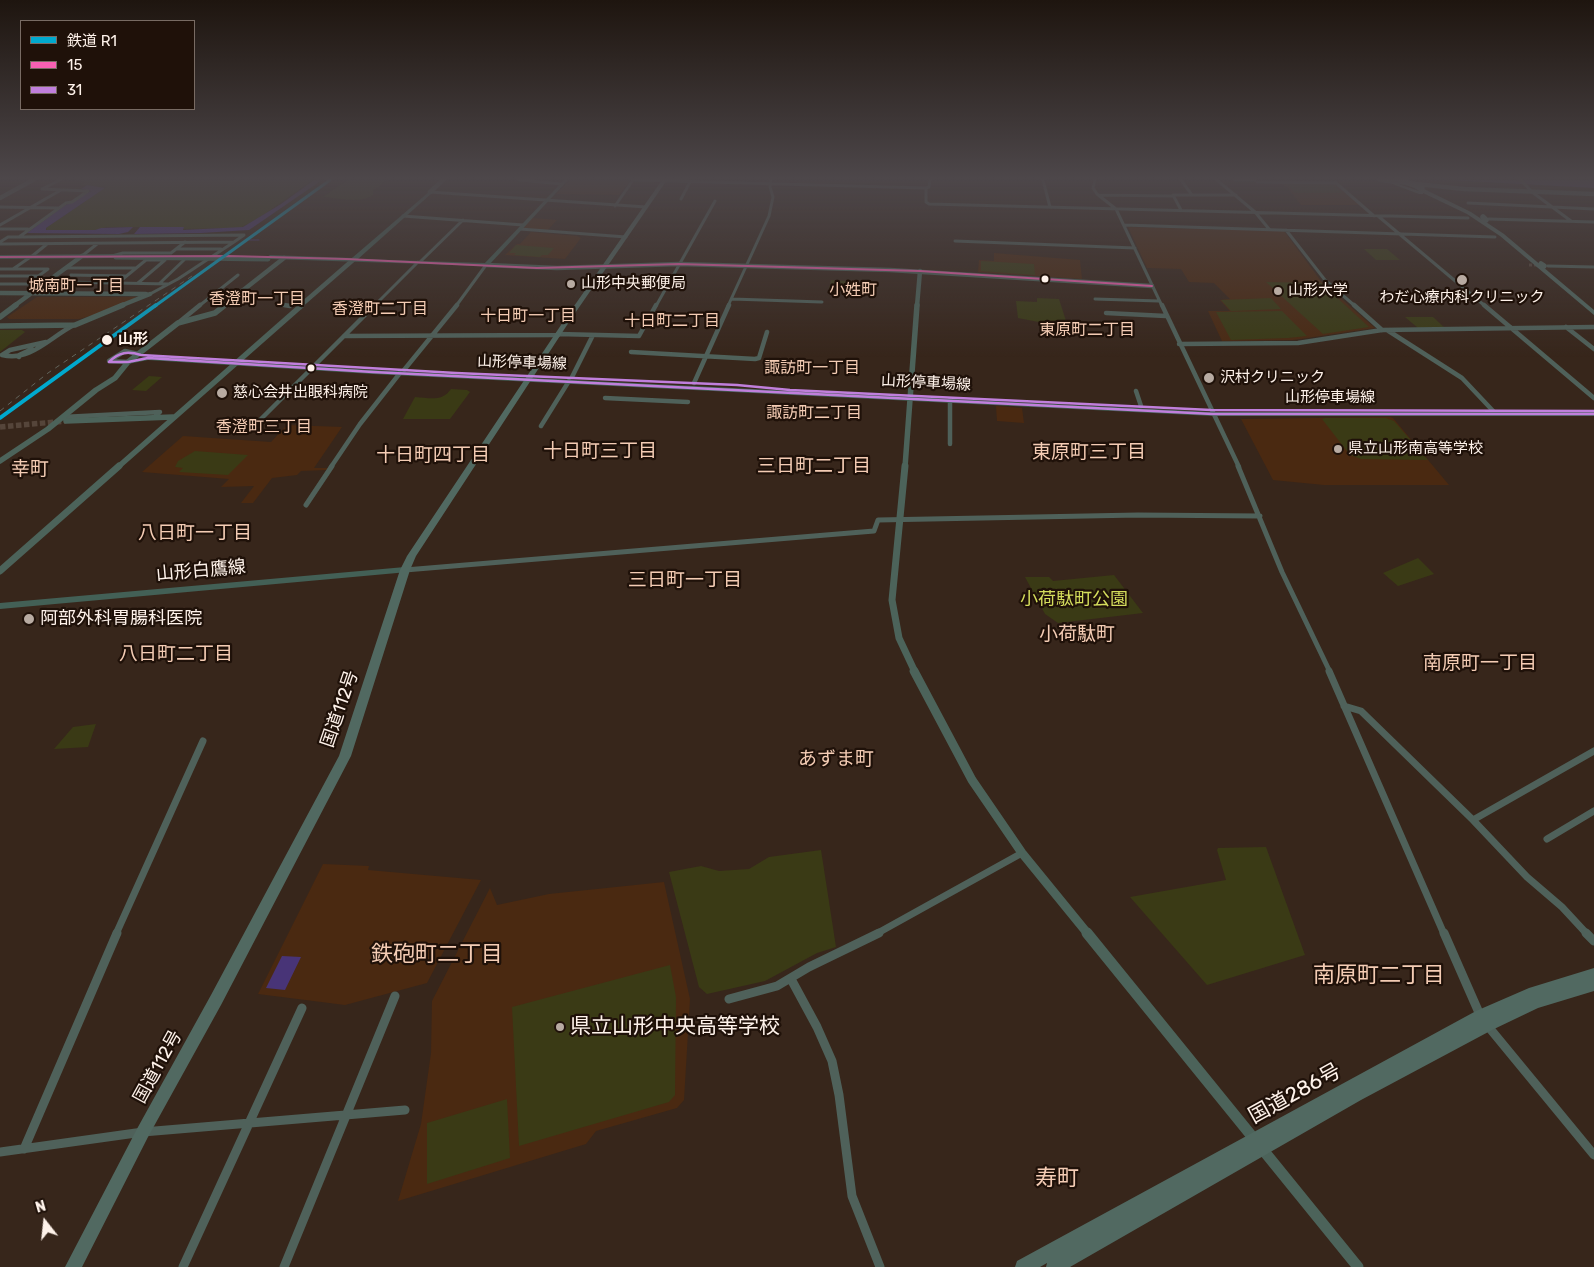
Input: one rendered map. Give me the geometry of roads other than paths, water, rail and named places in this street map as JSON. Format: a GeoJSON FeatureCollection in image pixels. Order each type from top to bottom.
{"type":"FeatureCollection","features":[{"type":"Feature","properties":{"kind":"highway","name":"国道112号"},"geometry":{"type":"LineString","coordinates":[[73,1267],[143,1132],[216,1000],[345,756],[405,570],[558,335],[625,239]]}},
{"type":"Feature","properties":{"kind":"highway"},"geometry":{"type":"LineString","coordinates":[[1508,239],[1594,314]]}},
{"type":"Feature","properties":{"kind":"highway"},"geometry":{"type":"LineString","coordinates":[[1512,239],[1594,308]]}},
{"type":"Feature","properties":{"kind":"highway","name":"国道286号"},"geometry":{"type":"LineString","coordinates":[[1023,1267],[1356,1095],[1529,995],[1594,975]]}},
{"type":"Feature","properties":{"kind":"highway","name":"国道286号"},"geometry":{"type":"LineString","coordinates":[[1484,1021],[1594,984]]}},
{"type":"Feature","properties":{"kind":"highway","name":"国道286号"},"geometry":{"type":"LineString","coordinates":[[1054,1267],[1258,1144]]}},
{"type":"Feature","properties":{"kind":"main road"},"geometry":{"type":"LineString","coordinates":[[354,260],[377,239]]}},
{"type":"Feature","properties":{"kind":"main road"},"geometry":{"type":"LineString","coordinates":[[0,258],[116,256],[269,258],[486,265],[510,239]]}},
{"type":"Feature","properties":{"kind":"main road","name":"山形停車場線"},"geometry":{"type":"LineString","coordinates":[[140,354],[236,363]]}},
{"type":"Feature","properties":{"kind":"main road","name":"山形停車場線"},"geometry":{"type":"LineString","coordinates":[[130,362],[148,358],[530,378],[694,383],[950,400],[1212,412],[1594,412]]}},
{"type":"Feature","properties":{"kind":"main road","name":"山形停車場線"},"geometry":{"type":"LineString","coordinates":[[571,379],[1141,406],[1212,412]]}},
{"type":"Feature","properties":{"kind":"main road","name":"山形白鷹線"},"geometry":{"type":"LineString","coordinates":[[0,606],[405,570]]}},
{"type":"Feature","properties":{"kind":"street"},"geometry":{"type":"LineString","coordinates":[[13,269],[54,239]]}},
{"type":"Feature","properties":{"kind":"street"},"geometry":{"type":"LineString","coordinates":[[0,317],[103,239]]}},
{"type":"Feature","properties":{"kind":"street"},"geometry":{"type":"LineString","coordinates":[[123,244],[128,239]]}},
{"type":"Feature","properties":{"kind":"street"},"geometry":{"type":"LineString","coordinates":[[116,256],[123,253],[171,253],[189,239]]}},
{"type":"Feature","properties":{"kind":"street"},"geometry":{"type":"LineString","coordinates":[[46,342],[10,350],[2,355],[20,357],[29,355],[68,327],[94,318],[169,284],[238,239]]}},
{"type":"Feature","properties":{"kind":"street"},"geometry":{"type":"LineString","coordinates":[[259,421],[443,239]]}},
{"type":"Feature","properties":{"kind":"street"},"geometry":{"type":"LineString","coordinates":[[344,336],[639,336],[693,239]]}},
{"type":"Feature","properties":{"kind":"street"},"geometry":{"type":"LineString","coordinates":[[694,383],[757,239]]}},
{"type":"Feature","properties":{"kind":"street"},"geometry":{"type":"LineString","coordinates":[[1131,239],[1260,516],[1282,572],[1298,603],[1484,1021],[1594,1155]]}},
{"type":"Feature","properties":{"kind":"street"},"geometry":{"type":"LineString","coordinates":[[1293,239],[1325,280],[1384,330],[1462,378],[1494,412]]}},
{"type":"Feature","properties":{"kind":"street"},"geometry":{"type":"LineString","coordinates":[[1406,239],[1594,398]]}},
{"type":"Feature","properties":{"kind":"street"},"geometry":{"type":"LineString","coordinates":[[955,241],[1135,248]]}},
{"type":"Feature","properties":{"kind":"street"},"geometry":{"type":"LineString","coordinates":[[0,243],[47,245],[234,242]]}},
{"type":"Feature","properties":{"kind":"street"},"geometry":{"type":"LineString","coordinates":[[178,249],[223,248]]}},
{"type":"Feature","properties":{"kind":"street"},"geometry":{"type":"LineString","coordinates":[[178,323],[215,313],[283,259]]}},
{"type":"Feature","properties":{"kind":"street"},"geometry":{"type":"LineString","coordinates":[[117,284],[146,260],[204,261]]}},
{"type":"Feature","properties":{"kind":"street"},"geometry":{"type":"LineString","coordinates":[[138,284],[165,260]]}},
{"type":"Feature","properties":{"kind":"street"},"geometry":{"type":"LineString","coordinates":[[160,283],[184,260]]}},
{"type":"Feature","properties":{"kind":"street"},"geometry":{"type":"LineString","coordinates":[[0,571],[297,307],[354,260]]}},
{"type":"Feature","properties":{"kind":"street"},"geometry":{"type":"LineString","coordinates":[[306,505],[360,424],[433,335],[486,265],[537,268],[679,264],[920,271],[1152,286]]}},
{"type":"Feature","properties":{"kind":"street"},"geometry":{"type":"LineString","coordinates":[[1544,265],[1594,267]]}},
{"type":"Feature","properties":{"kind":"street"},"geometry":{"type":"LineString","coordinates":[[66,268],[136,268]]}},
{"type":"Feature","properties":{"kind":"street"},"geometry":{"type":"LineString","coordinates":[[80,268],[62,284],[169,284]]}},
{"type":"Feature","properties":{"kind":"street"},"geometry":{"type":"LineString","coordinates":[[0,269],[48,269],[29,284]]}},
{"type":"Feature","properties":{"kind":"street"},"geometry":{"type":"LineString","coordinates":[[920,271],[901,519],[892,600],[899,638],[915,674],[972,780],[1022,852],[1358,1267]]}},
{"type":"Feature","properties":{"kind":"street"},"geometry":{"type":"LineString","coordinates":[[71,275],[127,276]]}},
{"type":"Feature","properties":{"kind":"street"},"geometry":{"type":"LineString","coordinates":[[0,461],[64,421],[96,390],[106,385],[130,362],[178,326],[178,323],[238,275]]}},
{"type":"Feature","properties":{"kind":"street"},"geometry":{"type":"LineString","coordinates":[[0,276],[39,276]]}},
{"type":"Feature","properties":{"kind":"street"},"geometry":{"type":"LineString","coordinates":[[0,284],[44,284]]}},
{"type":"Feature","properties":{"kind":"street"},"geometry":{"type":"LineString","coordinates":[[87,294],[99,284]]}},
{"type":"Feature","properties":{"kind":"street"},"geometry":{"type":"LineString","coordinates":[[0,293],[150,294]]}},
{"type":"Feature","properties":{"kind":"street"},"geometry":{"type":"LineString","coordinates":[[732,299],[822,302]]}},
{"type":"Feature","properties":{"kind":"street"},"geometry":{"type":"LineString","coordinates":[[1095,299],[1158,301]]}},
{"type":"Feature","properties":{"kind":"street"},"geometry":{"type":"LineString","coordinates":[[283,305],[290,306]]}},
{"type":"Feature","properties":{"kind":"street"},"geometry":{"type":"LineString","coordinates":[[1106,313],[1166,316]]}},
{"type":"Feature","properties":{"kind":"street"},"geometry":{"type":"LineString","coordinates":[[59,325],[94,318]]}},
{"type":"Feature","properties":{"kind":"street"},"geometry":{"type":"LineString","coordinates":[[0,324],[59,325],[68,327]]}},
{"type":"Feature","properties":{"kind":"street"},"geometry":{"type":"LineString","coordinates":[[59,325],[62,328],[59,333]]}},
{"type":"Feature","properties":{"kind":"street"},"geometry":{"type":"LineString","coordinates":[[1179,344],[1298,343],[1384,330],[1594,326]]}},
{"type":"Feature","properties":{"kind":"street"},"geometry":{"type":"LineString","coordinates":[[1566,327],[1594,349]]}},
{"type":"Feature","properties":{"kind":"street"},"geometry":{"type":"LineString","coordinates":[[631,352],[759,358],[767,332]]}},
{"type":"Feature","properties":{"kind":"street"},"geometry":{"type":"LineString","coordinates":[[542,426],[571,379],[593,335]]}},
{"type":"Feature","properties":{"kind":"street"},"geometry":{"type":"LineString","coordinates":[[130,362],[109,361],[125,351],[140,354]]}},
{"type":"Feature","properties":{"kind":"street"},"geometry":{"type":"LineString","coordinates":[[1136,390],[1141,406]]}},
{"type":"Feature","properties":{"kind":"street"},"geometry":{"type":"LineString","coordinates":[[605,398],[688,402]]}},
{"type":"Feature","properties":{"kind":"street"},"geometry":{"type":"LineString","coordinates":[[950,400],[950,444]]}},
{"type":"Feature","properties":{"kind":"street"},"geometry":{"type":"LineString","coordinates":[[64,421],[154,417],[170,419]]}},
{"type":"Feature","properties":{"kind":"street"},"geometry":{"type":"LineString","coordinates":[[64,421],[170,419]]}},
{"type":"Feature","properties":{"kind":"street"},"geometry":{"type":"LineString","coordinates":[[405,570],[874,531],[878,520],[1138,515],[1260,516]]}},
{"type":"Feature","properties":{"kind":"street"},"geometry":{"type":"LineString","coordinates":[[1344,706],[1360,710],[1473,820],[1515,865],[1562,906],[1594,941]]}},
{"type":"Feature","properties":{"kind":"street"},"geometry":{"type":"LineString","coordinates":[[24,1149],[139,881],[203,741]]}},
{"type":"Feature","properties":{"kind":"street"},"geometry":{"type":"LineString","coordinates":[[1473,820],[1593,753]]}},
{"type":"Feature","properties":{"kind":"street"},"geometry":{"type":"LineString","coordinates":[[1547,838],[1594,811]]}},
{"type":"Feature","properties":{"kind":"street"},"geometry":{"type":"LineString","coordinates":[[730,998],[777,986],[791,979],[809,967],[891,926],[1022,852]]}},
{"type":"Feature","properties":{"kind":"street"},"geometry":{"type":"LineString","coordinates":[[791,979],[832,1061],[839,1095],[852,1196],[880,1267]]}},
{"type":"Feature","properties":{"kind":"street"},"geometry":{"type":"LineString","coordinates":[[284,1267],[395,996]]}},
{"type":"Feature","properties":{"kind":"street"},"geometry":{"type":"LineString","coordinates":[[183,1267],[302,1008]]}},
{"type":"Feature","properties":{"kind":"street"},"geometry":{"type":"LineString","coordinates":[[0,1152],[143,1132],[405,1110]]}},
{"type":"Feature","properties":{"kind":"waterway"},"geometry":{"type":"LineString","coordinates":[[249,240],[259,240]]}},
{"type":"Feature","properties":{"kind":"tunnel"},"geometry":{"type":"LineString","coordinates":[[1529,265],[1541,265]]}},
{"type":"Feature","properties":{"kind":"tunnel"},"geometry":{"type":"LineString","coordinates":[[0,427],[66,421]]}},
{"type":"Feature","properties":{"kind":"railway"},"geometry":{"type":"LineString","coordinates":[[0,411],[48,373],[195,274]]}},
{"type":"Feature","properties":{"kind":"rail line","name":"R1"},"geometry":{"type":"LineString","coordinates":[[0,418],[248,239]]}},
{"type":"Feature","properties":{"kind":"place","name":"わだ心療内科クリニック"},"geometry":{"type":"Point","coordinates":[1462,280]}},
{"type":"Feature","properties":{"kind":"place","name":"山形中央郵便局"},"geometry":{"type":"Point","coordinates":[571,284]}},
{"type":"Feature","properties":{"kind":"place","name":"山形大学"},"geometry":{"type":"Point","coordinates":[1278,291]}},
{"type":"Feature","properties":{"kind":"place","name":"山形"},"geometry":{"type":"Point","coordinates":[107,340]}},
{"type":"Feature","properties":{"kind":"place","name":"沢村クリニック"},"geometry":{"type":"Point","coordinates":[1209,378]}},
{"type":"Feature","properties":{"kind":"place","name":"慈心会井出眼科病院"},"geometry":{"type":"Point","coordinates":[222,393]}},
{"type":"Feature","properties":{"kind":"place","name":"県立山形南高等学校"},"geometry":{"type":"Point","coordinates":[1338,449]}},
{"type":"Feature","properties":{"kind":"place","name":"阿部外科胃腸科医院"},"geometry":{"type":"Point","coordinates":[29,619]}},
{"type":"Feature","properties":{"kind":"place","name":"県立山形中央高等学校"},"geometry":{"type":"Point","coordinates":[560,1027]}},
{"type":"Feature","properties":{"kind":"district","name":"城南町一丁目"},"geometry":{"type":"Point","coordinates":[76,286]}},
{"type":"Feature","properties":{"kind":"district","name":"小姓町"},"geometry":{"type":"Point","coordinates":[853,290]}},
{"type":"Feature","properties":{"kind":"district","name":"香澄町一丁目"},"geometry":{"type":"Point","coordinates":[257,299]}},
{"type":"Feature","properties":{"kind":"district","name":"香澄町二丁目"},"geometry":{"type":"Point","coordinates":[380,309]}},
{"type":"Feature","properties":{"kind":"district","name":"十日町一丁目"},"geometry":{"type":"Point","coordinates":[528,316]}},
{"type":"Feature","properties":{"kind":"district","name":"十日町二丁目"},"geometry":{"type":"Point","coordinates":[672,321]}},
{"type":"Feature","properties":{"kind":"district","name":"東原町二丁目"},"geometry":{"type":"Point","coordinates":[1087,330]}},
{"type":"Feature","properties":{"kind":"district","name":"諏訪町一丁目"},"geometry":{"type":"Point","coordinates":[812,368]}},
{"type":"Feature","properties":{"kind":"district","name":"諏訪町二丁目"},"geometry":{"type":"Point","coordinates":[814,413]}},
{"type":"Feature","properties":{"kind":"district","name":"香澄町三丁目"},"geometry":{"type":"Point","coordinates":[264,427]}},
{"type":"Feature","properties":{"kind":"district","name":"十日町三丁目"},"geometry":{"type":"Point","coordinates":[600,452]}},
{"type":"Feature","properties":{"kind":"district","name":"東原町三丁目"},"geometry":{"type":"Point","coordinates":[1089,453]}},
{"type":"Feature","properties":{"kind":"district","name":"十日町四丁目"},"geometry":{"type":"Point","coordinates":[433,456]}},
{"type":"Feature","properties":{"kind":"district","name":"三日町二丁目"},"geometry":{"type":"Point","coordinates":[814,467]}},
{"type":"Feature","properties":{"kind":"district","name":"幸町"},"geometry":{"type":"Point","coordinates":[30,470]}},
{"type":"Feature","properties":{"kind":"district","name":"八日町一丁目"},"geometry":{"type":"Point","coordinates":[195,534]}},
{"type":"Feature","properties":{"kind":"district","name":"三日町一丁目"},"geometry":{"type":"Point","coordinates":[685,581]}},
{"type":"Feature","properties":{"kind":"district","name":"小荷駄町"},"geometry":{"type":"Point","coordinates":[1077,635]}},
{"type":"Feature","properties":{"kind":"district","name":"八日町二丁目"},"geometry":{"type":"Point","coordinates":[176,655]}},
{"type":"Feature","properties":{"kind":"district","name":"南原町一丁目"},"geometry":{"type":"Point","coordinates":[1480,664]}},
{"type":"Feature","properties":{"kind":"district","name":"あずま町"},"geometry":{"type":"Point","coordinates":[836,760]}},
{"type":"Feature","properties":{"kind":"district","name":"鉄砲町二丁目"},"geometry":{"type":"Point","coordinates":[437,955]}},
{"type":"Feature","properties":{"kind":"district","name":"南原町二丁目"},"geometry":{"type":"Point","coordinates":[1379,976]}},
{"type":"Feature","properties":{"kind":"district","name":"寿町"},"geometry":{"type":"Point","coordinates":[1057,1179]}},
{"type":"Feature","properties":{"kind":"park label","name":"小荷駄町公園"},"geometry":{"type":"Point","coordinates":[1074,600]}}]}
